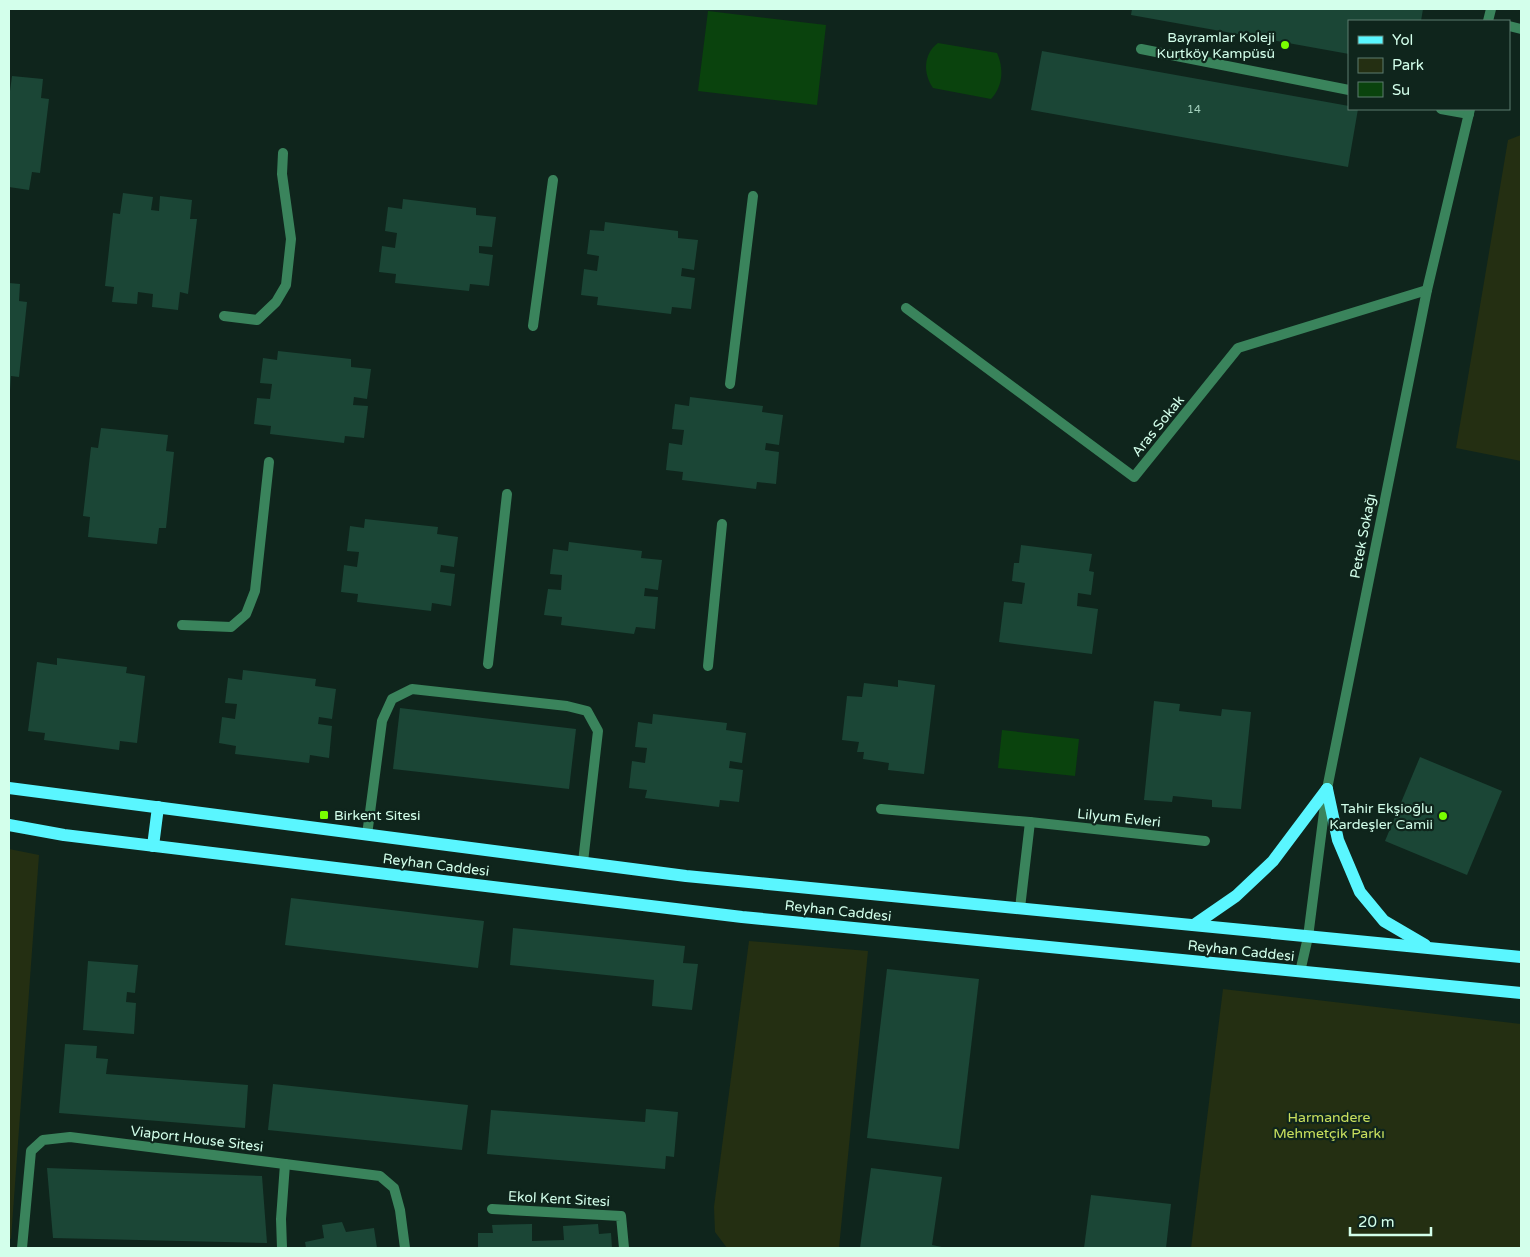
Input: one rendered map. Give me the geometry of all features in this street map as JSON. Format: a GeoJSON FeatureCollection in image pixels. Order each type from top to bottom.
{"type":"FeatureCollection","features":[{"type":"Feature","properties":{"kind":"main road","name":"Reyhan Caddesi"},"geometry":{"type":"LineString","coordinates":[[9,788],[686,876],[1521,956]]}},
{"type":"Feature","properties":{"kind":"main road"},"geometry":{"type":"LineString","coordinates":[[1194,925],[1236,896],[1273,861],[1327,789]]}},
{"type":"Feature","properties":{"kind":"main road"},"geometry":{"type":"LineString","coordinates":[[1327,789],[1338,840],[1360,892],[1384,920],[1430,948]]}},
{"type":"Feature","properties":{"kind":"main road"},"geometry":{"type":"LineString","coordinates":[[153,846],[158,807]]}},
{"type":"Feature","properties":{"kind":"main road","name":"Reyhan Caddesi"},"geometry":{"type":"LineString","coordinates":[[9,825],[64,835],[742,917],[1521,993]]}},
{"type":"Feature","properties":{"kind":"main road"},"geometry":{"type":"LineString","coordinates":[[1506,993],[1521,998]]}},
{"type":"Feature","properties":{"kind":"street"},"geometry":{"type":"LineString","coordinates":[[1141,49],[1348,90]]}},
{"type":"Feature","properties":{"kind":"street"},"geometry":{"type":"LineString","coordinates":[[1451,110],[1470,112]]}},
{"type":"Feature","properties":{"kind":"street","name":"Petek Sokağı"},"geometry":{"type":"LineString","coordinates":[[1300,972],[1308,936],[1327,789],[1427,290],[1470,112]]}},
{"type":"Feature","properties":{"kind":"street"},"geometry":{"type":"LineString","coordinates":[[224,316],[257,320],[276,302],[286,285],[291,239],[282,174],[283,153]]}},
{"type":"Feature","properties":{"kind":"street"},"geometry":{"type":"LineString","coordinates":[[533,326],[553,180]]}},
{"type":"Feature","properties":{"kind":"street"},"geometry":{"type":"LineString","coordinates":[[730,384],[753,196]]}},
{"type":"Feature","properties":{"kind":"street","name":"Aras Sokak"},"geometry":{"type":"LineString","coordinates":[[906,308],[1134,477],[1238,348],[1427,290]]}},
{"type":"Feature","properties":{"kind":"street"},"geometry":{"type":"LineString","coordinates":[[182,625],[231,628],[246,614],[255,591],[268,462]]}},
{"type":"Feature","properties":{"kind":"street"},"geometry":{"type":"LineString","coordinates":[[488,664],[508,494]]}},
{"type":"Feature","properties":{"kind":"street"},"geometry":{"type":"LineString","coordinates":[[708,666],[722,524]]}},
{"type":"Feature","properties":{"kind":"street"},"geometry":{"type":"LineString","coordinates":[[367,835],[382,721],[392,699],[412,688],[567,706],[588,711],[598,731],[583,862]]}},
{"type":"Feature","properties":{"kind":"street","name":"Lilyum Evleri"},"geometry":{"type":"LineString","coordinates":[[881,809],[1030,822],[1205,841]]}},
{"type":"Feature","properties":{"kind":"street"},"geometry":{"type":"LineString","coordinates":[[1020,908],[1030,822]]}},
{"type":"Feature","properties":{"kind":"street","name":"Viaport House Sitesi"},"geometry":{"type":"LineString","coordinates":[[22,1248],[31,1151],[43,1140],[70,1137],[380,1176],[394,1188],[400,1210],[404,1248]]}},
{"type":"Feature","properties":{"kind":"street"},"geometry":{"type":"LineString","coordinates":[[282,1248],[281,1219],[285,1164]]}},
{"type":"Feature","properties":{"kind":"street","name":"Ekol Kent Sitesi"},"geometry":{"type":"LineString","coordinates":[[492,1209],[622,1216],[624,1248]]}},
{"type":"Feature","properties":{"kind":"green space"},"geometry":{"type":"Polygon","coordinates":[[[1521,135],[1521,461],[1456,448],[1508,140],[1521,135]]]}},
{"type":"Feature","properties":{"kind":"green space"},"geometry":{"type":"Polygon","coordinates":[[[9,849],[39,855],[11,1239],[9,1238],[9,849]]]}},
{"type":"Feature","properties":{"kind":"green space"},"geometry":{"type":"Polygon","coordinates":[[[749,941],[868,951],[839,1248],[727,1248],[715,1232],[714,1207],[749,941]]]}},
{"type":"Feature","properties":{"kind":"green space","name":"Harmandere Mehmetçik Parkı"},"geometry":{"type":"Polygon","coordinates":[[[1223,989],[1521,1024],[1521,1248],[1191,1248],[1223,989]]]}},
{"type":"Feature","properties":{"kind":"water"},"geometry":{"type":"Polygon","coordinates":[[[708,11],[826,25],[817,105],[698,91],[708,11]]]}},
{"type":"Feature","properties":{"kind":"water"},"geometry":{"type":"Polygon","coordinates":[[[938,43],[997,53],[1001,65],[1001,77],[998,89],[991,99],[933,88],[927,77],[926,64],[929,53],[938,43]]]}},
{"type":"Feature","properties":{"kind":"water"},"geometry":{"type":"Polygon","coordinates":[[[1002,730],[1079,739],[1075,776],[998,768],[1002,730]]]}},
{"type":"Feature","properties":{"kind":"building"},"geometry":{"type":"Polygon","coordinates":[[[1132,9],[1423,9],[1421,20],[1348,20],[1348,54],[1131,15],[1132,9]]]}},
{"type":"Feature","properties":{"kind":"building"},"geometry":{"type":"Polygon","coordinates":[[[1042,51],[1348,106],[1348,110],[1358,110],[1348,167],[1031,110],[1042,51]]]}},
{"type":"Feature","properties":{"kind":"building"},"geometry":{"type":"Polygon","coordinates":[[[12,76],[43,79],[41,98],[49,99],[40,173],[32,172],[29,190],[9,187],[9,90],[12,76]]]}},
{"type":"Feature","properties":{"kind":"building"},"geometry":{"type":"Polygon","coordinates":[[[123,193],[153,197],[151,210],[159,211],[160,196],[192,200],[190,219],[197,219],[188,294],[180,292],[178,310],[152,307],[153,294],[138,292],[137,304],[112,302],[114,287],[105,286],[113,213],[120,214],[123,193]]]}},
{"type":"Feature","properties":{"kind":"building"},"geometry":{"type":"Polygon","coordinates":[[[403,199],[476,208],[476,215],[496,217],[492,247],[479,246],[479,253],[493,255],[489,286],[470,284],[469,291],[395,283],[396,274],[379,272],[382,246],[395,248],[397,233],[385,231],[388,207],[402,209],[403,199]]]}},
{"type":"Feature","properties":{"kind":"building"},"geometry":{"type":"Polygon","coordinates":[[[605,222],[678,231],[678,238],[698,240],[694,270],[682,268],[681,276],[695,278],[691,309],[672,307],[671,314],[597,305],[598,297],[581,295],[584,269],[597,271],[599,256],[587,254],[590,230],[604,231],[605,222]]]}},
{"type":"Feature","properties":{"kind":"building"},"geometry":{"type":"Polygon","coordinates":[[[9,283],[20,284],[19,301],[27,302],[19,377],[11,376],[10,390],[9,390],[9,283]]]}},
{"type":"Feature","properties":{"kind":"building"},"geometry":{"type":"Polygon","coordinates":[[[278,351],[351,359],[351,367],[371,369],[367,399],[354,397],[353,405],[368,406],[364,438],[345,436],[344,443],[270,434],[271,426],[254,424],[257,398],[270,399],[272,384],[260,383],[263,358],[277,360],[278,351]]]}},
{"type":"Feature","properties":{"kind":"building"},"geometry":{"type":"Polygon","coordinates":[[[690,397],[763,406],[762,412],[783,415],[779,445],[766,443],[765,450],[779,452],[776,484],[757,482],[756,489],[682,480],[683,472],[666,470],[669,443],[682,445],[684,430],[672,429],[675,404],[689,406],[690,397]]]}},
{"type":"Feature","properties":{"kind":"building"},"geometry":{"type":"Polygon","coordinates":[[[101,428],[168,435],[166,451],[174,452],[166,528],[159,528],[157,544],[88,537],[90,517],[83,516],[91,447],[98,448],[101,428]]]}},
{"type":"Feature","properties":{"kind":"building"},"geometry":{"type":"Polygon","coordinates":[[[365,519],[438,527],[437,534],[458,537],[454,567],[441,565],[440,572],[455,574],[451,606],[432,603],[431,611],[357,602],[358,594],[341,592],[344,565],[357,567],[359,552],[347,551],[350,526],[364,528],[365,519]]]}},
{"type":"Feature","properties":{"kind":"building"},"geometry":{"type":"Polygon","coordinates":[[[569,542],[642,551],[641,558],[662,560],[658,590],[645,588],[644,596],[658,597],[655,629],[636,627],[634,634],[561,625],[562,617],[544,615],[548,589],[561,590],[562,575],[550,574],[553,549],[568,551],[569,542]]]}},
{"type":"Feature","properties":{"kind":"building"},"geometry":{"type":"Polygon","coordinates":[[[1021,545],[1092,554],[1089,571],[1094,572],[1091,595],[1078,593],[1077,606],[1098,609],[1092,654],[999,642],[1004,602],[1022,604],[1025,583],[1012,581],[1014,563],[1019,563],[1021,545]]]}},
{"type":"Feature","properties":{"kind":"building"},"geometry":{"type":"Polygon","coordinates":[[[57,658],[127,667],[126,673],[145,676],[137,743],[120,741],[119,750],[44,740],[45,733],[28,731],[37,662],[57,665],[57,658]]]}},
{"type":"Feature","properties":{"kind":"building"},"geometry":{"type":"Polygon","coordinates":[[[243,670],[316,679],[315,686],[336,689],[332,719],[319,717],[318,724],[332,726],[329,758],[310,755],[309,763],[235,754],[236,746],[219,743],[222,717],[235,719],[237,704],[225,703],[228,678],[242,680],[243,670]]]}},
{"type":"Feature","properties":{"kind":"building"},"geometry":{"type":"Polygon","coordinates":[[[898,680],[935,685],[924,774],[888,770],[889,763],[863,759],[864,752],[857,752],[859,742],[842,740],[847,696],[862,697],[864,683],[898,687],[898,680]]]}},
{"type":"Feature","properties":{"kind":"building"},"geometry":{"type":"Polygon","coordinates":[[[1154,701],[1180,704],[1179,711],[1221,716],[1222,709],[1251,712],[1241,809],[1212,807],[1212,800],[1173,796],[1172,802],[1144,800],[1154,701]]]}},
{"type":"Feature","properties":{"kind":"building"},"geometry":{"type":"Polygon","coordinates":[[[400,708],[576,729],[569,789],[393,769],[400,708]]]}},
{"type":"Feature","properties":{"kind":"building"},"geometry":{"type":"Polygon","coordinates":[[[653,714],[727,723],[726,730],[746,733],[742,763],[730,761],[729,768],[743,770],[739,802],[720,800],[719,807],[645,798],[647,790],[629,788],[632,761],[645,763],[647,748],[635,747],[638,722],[652,724],[653,714]]]}},
{"type":"Feature","properties":{"kind":"building","name":"Tahir Ekşioğlu Kardeşler Camii"},"geometry":{"type":"Polygon","coordinates":[[[1420,757],[1502,791],[1467,875],[1385,841],[1420,757]]]}},
{"type":"Feature","properties":{"kind":"building"},"geometry":{"type":"Polygon","coordinates":[[[291,898],[484,921],[478,968],[285,945],[291,898]]]}},
{"type":"Feature","properties":{"kind":"building"},"geometry":{"type":"Polygon","coordinates":[[[513,928],[685,946],[683,963],[698,964],[692,1010],[652,1006],[654,980],[510,965],[513,928]]]}},
{"type":"Feature","properties":{"kind":"building"},"geometry":{"type":"Polygon","coordinates":[[[88,961],[138,965],[135,993],[127,992],[126,1002],[136,1003],[134,1034],[83,1030],[88,961]]]}},
{"type":"Feature","properties":{"kind":"building"},"geometry":{"type":"Polygon","coordinates":[[[887,969],[979,979],[959,1149],[867,1138],[887,969]]]}},
{"type":"Feature","properties":{"kind":"building"},"geometry":{"type":"Polygon","coordinates":[[[65,1044],[97,1046],[96,1058],[108,1059],[106,1074],[248,1085],[245,1128],[59,1113],[65,1044]]]}},
{"type":"Feature","properties":{"kind":"building"},"geometry":{"type":"Polygon","coordinates":[[[273,1084],[468,1105],[462,1150],[268,1130],[273,1084]]]}},
{"type":"Feature","properties":{"kind":"building"},"geometry":{"type":"Polygon","coordinates":[[[646,1109],[678,1112],[674,1157],[666,1156],[665,1169],[487,1154],[491,1110],[645,1122],[646,1109]]]}},
{"type":"Feature","properties":{"kind":"building"},"geometry":{"type":"Polygon","coordinates":[[[47,1168],[262,1176],[267,1243],[53,1238],[47,1168]]]}},
{"type":"Feature","properties":{"kind":"building"},"geometry":{"type":"Polygon","coordinates":[[[871,1168],[942,1177],[932,1245],[947,1248],[860,1248],[871,1168]]]}},
{"type":"Feature","properties":{"kind":"building"},"geometry":{"type":"Polygon","coordinates":[[[1091,1195],[1171,1204],[1166,1248],[1084,1248],[1091,1195]]]}},
{"type":"Feature","properties":{"kind":"building"},"geometry":{"type":"Polygon","coordinates":[[[342,1222],[346,1232],[374,1228],[377,1248],[306,1248],[305,1242],[324,1238],[322,1225],[342,1222]]]}},
{"type":"Feature","properties":{"kind":"building"},"geometry":{"type":"Polygon","coordinates":[[[532,1224],[532,1241],[564,1240],[563,1226],[598,1224],[599,1234],[611,1233],[612,1248],[478,1248],[478,1233],[493,1233],[492,1225],[532,1224]]]}},
{"type":"Feature","properties":{"kind":"place","name":"Bayramlar Koleji Kurtköy Kampüsü"},"geometry":{"type":"Point","coordinates":[1285,45]}},
{"type":"Feature","properties":{"kind":"place","name":"Birkent Sitesi"},"geometry":{"type":"Point","coordinates":[324,815]}},
{"type":"Feature","properties":{"kind":"place","name":"Tahir Ekşioğlu Kardeşler Camii"},"geometry":{"type":"Point","coordinates":[1443,816]}}]}
